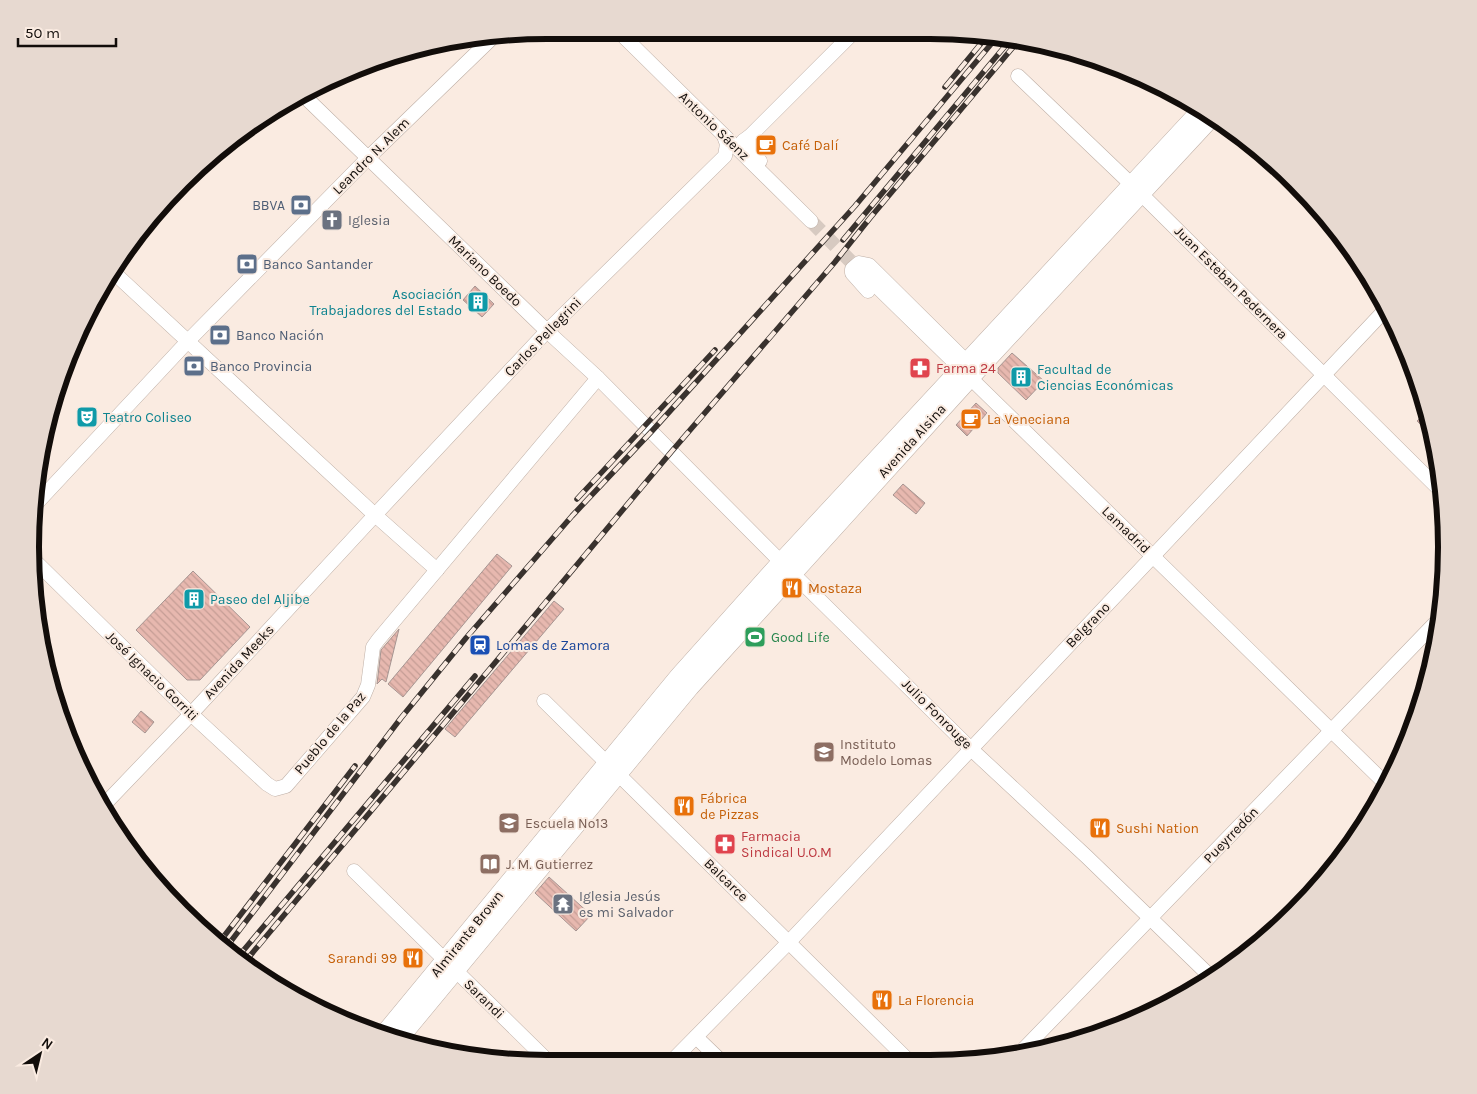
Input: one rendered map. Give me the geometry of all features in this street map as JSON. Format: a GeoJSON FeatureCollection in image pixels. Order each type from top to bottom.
{"type":"FeatureCollection","features":[{"type":"Feature","properties":{"kind":"main road","name":"Avenida Alsina"},"geometry":{"type":"LineString","coordinates":[[1136,189],[1197,115]]}},
{"type":"Feature","properties":{"kind":"main road","name":"Avenida Alsina"},"geometry":{"type":"LineString","coordinates":[[612,768],[690,687],[787,567],[962,371],[1136,189],[1207,121]]}},
{"type":"Feature","properties":{"kind":"main road","name":"Almirante Brown"},"geometry":{"type":"LineString","coordinates":[[402,1034],[451,966],[612,768]]}},
{"type":"Feature","properties":{"kind":"main road","name":"Almirante Brown"},"geometry":{"type":"LineString","coordinates":[[388,1029],[451,966]]}},
{"type":"Feature","properties":{"kind":"street","name":"Antonio Sáenz"},"geometry":{"type":"LineString","coordinates":[[626,39],[811,221]]}},
{"type":"Feature","properties":{"kind":"street"},"geometry":{"type":"LineString","coordinates":[[724,136],[739,142],[750,136],[847,39]]}},
{"type":"Feature","properties":{"kind":"street","name":"Leandro N. Alem"},"geometry":{"type":"LineString","coordinates":[[41,498],[188,341],[368,158],[487,42]]}},
{"type":"Feature","properties":{"kind":"street","name":"Juan Esteban Pedernera"},"geometry":{"type":"LineString","coordinates":[[1018,76],[1136,189],[1434,484]]}},
{"type":"Feature","properties":{"kind":"street","name":"Mariano Boedo"},"geometry":{"type":"LineString","coordinates":[[307,99],[668,447]]}},
{"type":"Feature","properties":{"kind":"street"},"geometry":{"type":"LineString","coordinates":[[718,164],[725,156],[727,150],[724,136]]}},
{"type":"Feature","properties":{"kind":"street","name":"Antonio Sáenz"},"geometry":{"type":"LineString","coordinates":[[718,164],[734,159],[744,164],[805,225],[816,229],[820,224],[818,218],[756,157],[751,150],[750,136]]}},
{"type":"Feature","properties":{"kind":"street","name":"Carlos Pellegrini"},"geometry":{"type":"LineString","coordinates":[[374,515],[547,331],[718,164]]}},
{"type":"Feature","properties":{"kind":"street","name":"Lamadrid"},"geometry":{"type":"LineString","coordinates":[[858,263],[868,266],[962,371],[856,279],[852,269],[858,263]]}},
{"type":"Feature","properties":{"kind":"street"},"geometry":{"type":"LineString","coordinates":[[118,275],[374,515],[437,570]]}},
{"type":"Feature","properties":{"kind":"street","name":"Lamadrid"},"geometry":{"type":"LineString","coordinates":[[865,275],[1382,780]]}},
{"type":"Feature","properties":{"kind":"street","name":"Belgrano"},"geometry":{"type":"LineString","coordinates":[[678,1055],[789,942],[1382,314]]}},
{"type":"Feature","properties":{"kind":"street","name":"Pueblo de la Paz"},"geometry":{"type":"LineString","coordinates":[[276,789],[286,786],[363,697],[368,685],[373,647],[598,378]]}},
{"type":"Feature","properties":{"kind":"street","name":"Julio Fonrouge"},"geometry":{"type":"LineString","coordinates":[[668,447],[971,749],[1206,973]]}},
{"type":"Feature","properties":{"kind":"street","name":"Avenida Meeks"},"geometry":{"type":"LineString","coordinates":[[107,801],[191,714],[374,515]]}},
{"type":"Feature","properties":{"kind":"street","name":"José Ignacio Gorriti"},"geometry":{"type":"LineString","coordinates":[[40,565],[191,714],[267,784],[276,789]]}},
{"type":"Feature","properties":{"kind":"street","name":"Pueyrredón"},"geometry":{"type":"LineString","coordinates":[[1028,1045],[1431,627]]}},
{"type":"Feature","properties":{"kind":"street","name":"Balcarce"},"geometry":{"type":"LineString","coordinates":[[544,700],[903,1055]]}},
{"type":"Feature","properties":{"kind":"street","name":"Sarandi"},"geometry":{"type":"LineString","coordinates":[[354,871],[542,1055]]}},
{"type":"Feature","properties":{"kind":"street"},"geometry":{"type":"LineString","coordinates":[[696,1037],[714,1055]]}},
{"type":"Feature","properties":{"kind":"building","name":"Asociación Trabajadores del Estado"},"geometry":{"type":"Polygon","coordinates":[[[475,286],[494,304],[482,317],[463,300],[475,286]]]}},
{"type":"Feature","properties":{"kind":"building","name":"Facultad de Ciencias Económicas"},"geometry":{"type":"Polygon","coordinates":[[[1012,353],[1044,381],[1026,400],[998,373],[998,368],[1012,353]]]}},
{"type":"Feature","properties":{"kind":"building","name":"La Veneciana"},"geometry":{"type":"Polygon","coordinates":[[[976,403],[987,413],[967,436],[956,425],[976,403]]]}},
{"type":"Feature","properties":{"kind":"building"},"geometry":{"type":"Polygon","coordinates":[[[1421,417],[1424,427],[1417,421],[1421,417]]]}},
{"type":"Feature","properties":{"kind":"building"},"geometry":{"type":"Polygon","coordinates":[[[903,484],[925,503],[916,514],[893,495],[903,484]]]}},
{"type":"Feature","properties":{"kind":"building"},"geometry":{"type":"Polygon","coordinates":[[[497,554],[512,566],[403,697],[388,684],[497,554]]]}},
{"type":"Feature","properties":{"kind":"building","name":"Paseo del Aljibe"},"geometry":{"type":"Polygon","coordinates":[[[193,571],[250,627],[200,680],[187,680],[136,630],[193,571]]]}},
{"type":"Feature","properties":{"kind":"building"},"geometry":{"type":"Polygon","coordinates":[[[554,601],[564,609],[455,737],[445,729],[554,601]]]}},
{"type":"Feature","properties":{"kind":"building"},"geometry":{"type":"Polygon","coordinates":[[[399,629],[386,682],[382,679],[377,684],[381,650],[399,629]]]}},
{"type":"Feature","properties":{"kind":"building"},"geometry":{"type":"Polygon","coordinates":[[[141,711],[154,722],[145,733],[132,722],[141,711]]]}},
{"type":"Feature","properties":{"kind":"building","name":"Iglesia Jesús es mi Salvador"},"geometry":{"type":"Polygon","coordinates":[[[549,877],[591,915],[576,931],[535,893],[549,877]]]}},
{"type":"Feature","properties":{"kind":"tunnel"},"geometry":{"type":"LineString","coordinates":[[811,221],[864,275]]}},
{"type":"Feature","properties":{"kind":"railway"},"geometry":{"type":"LineString","coordinates":[[945,87],[982,42]]}},
{"type":"Feature","properties":{"kind":"railway"},"geometry":{"type":"LineString","coordinates":[[229,943],[401,718],[466,638],[572,516],[652,431],[855,206],[992,43]]}},
{"type":"Feature","properties":{"kind":"railway"},"geometry":{"type":"LineString","coordinates":[[843,240],[1006,45]]}},
{"type":"Feature","properties":{"kind":"railway"},"geometry":{"type":"LineString","coordinates":[[248,958],[672,451],[835,262],[1014,46]]}},
{"type":"Feature","properties":{"kind":"railway"},"geometry":{"type":"LineString","coordinates":[[577,499],[715,350]]}},
{"type":"Feature","properties":{"kind":"railway"},"geometry":{"type":"LineString","coordinates":[[242,953],[475,676]]}},
{"type":"Feature","properties":{"kind":"railway"},"geometry":{"type":"LineString","coordinates":[[223,938],[355,766]]}},
{"type":"Feature","properties":{"kind":"place","name":"Café Dalí"},"geometry":{"type":"Point","coordinates":[766,145]}},
{"type":"Feature","properties":{"kind":"place","name":"BBVA"},"geometry":{"type":"Point","coordinates":[301,205]}},
{"type":"Feature","properties":{"kind":"place","name":"Iglesia"},"geometry":{"type":"Point","coordinates":[332,220]}},
{"type":"Feature","properties":{"kind":"place","name":"Banco Santander"},"geometry":{"type":"Point","coordinates":[247,264]}},
{"type":"Feature","properties":{"kind":"place","name":"Asociación Trabajadores del Estado"},"geometry":{"type":"Point","coordinates":[478,302]}},
{"type":"Feature","properties":{"kind":"place","name":"Banco Nación"},"geometry":{"type":"Point","coordinates":[220,335]}},
{"type":"Feature","properties":{"kind":"place","name":"Banco Provincia"},"geometry":{"type":"Point","coordinates":[194,366]}},
{"type":"Feature","properties":{"kind":"place","name":"Farma 24"},"geometry":{"type":"Point","coordinates":[920,368]}},
{"type":"Feature","properties":{"kind":"place","name":"Facultad de Ciencias Económicas"},"geometry":{"type":"Point","coordinates":[1021,377]}},
{"type":"Feature","properties":{"kind":"place","name":"Teatro Coliseo"},"geometry":{"type":"Point","coordinates":[87,417]}},
{"type":"Feature","properties":{"kind":"place","name":"La Veneciana"},"geometry":{"type":"Point","coordinates":[971,419]}},
{"type":"Feature","properties":{"kind":"place","name":"Mostaza"},"geometry":{"type":"Point","coordinates":[792,588]}},
{"type":"Feature","properties":{"kind":"place","name":"Paseo del Aljibe"},"geometry":{"type":"Point","coordinates":[194,599]}},
{"type":"Feature","properties":{"kind":"place","name":"Good Life"},"geometry":{"type":"Point","coordinates":[755,637]}},
{"type":"Feature","properties":{"kind":"place","name":"Lomas de Zamora"},"geometry":{"type":"Point","coordinates":[480,645]}},
{"type":"Feature","properties":{"kind":"place","name":"Instituto Modelo Lomas"},"geometry":{"type":"Point","coordinates":[824,752]}},
{"type":"Feature","properties":{"kind":"place","name":"Fábrica de Pizzas"},"geometry":{"type":"Point","coordinates":[684,806]}},
{"type":"Feature","properties":{"kind":"place","name":"Escuela Nº13"},"geometry":{"type":"Point","coordinates":[509,823]}},
{"type":"Feature","properties":{"kind":"place","name":"Sushi Nation"},"geometry":{"type":"Point","coordinates":[1100,828]}},
{"type":"Feature","properties":{"kind":"place","name":"Farmacia Sindical U.O.M"},"geometry":{"type":"Point","coordinates":[725,844]}},
{"type":"Feature","properties":{"kind":"place","name":"J. M. Gutierrez"},"geometry":{"type":"Point","coordinates":[490,864]}},
{"type":"Feature","properties":{"kind":"place","name":"Iglesia Jesús es mi Salvador"},"geometry":{"type":"Point","coordinates":[563,904]}},
{"type":"Feature","properties":{"kind":"place","name":"Sarandi 99"},"geometry":{"type":"Point","coordinates":[413,958]}},
{"type":"Feature","properties":{"kind":"place","name":"La Florencia"},"geometry":{"type":"Point","coordinates":[882,1000]}}]}
